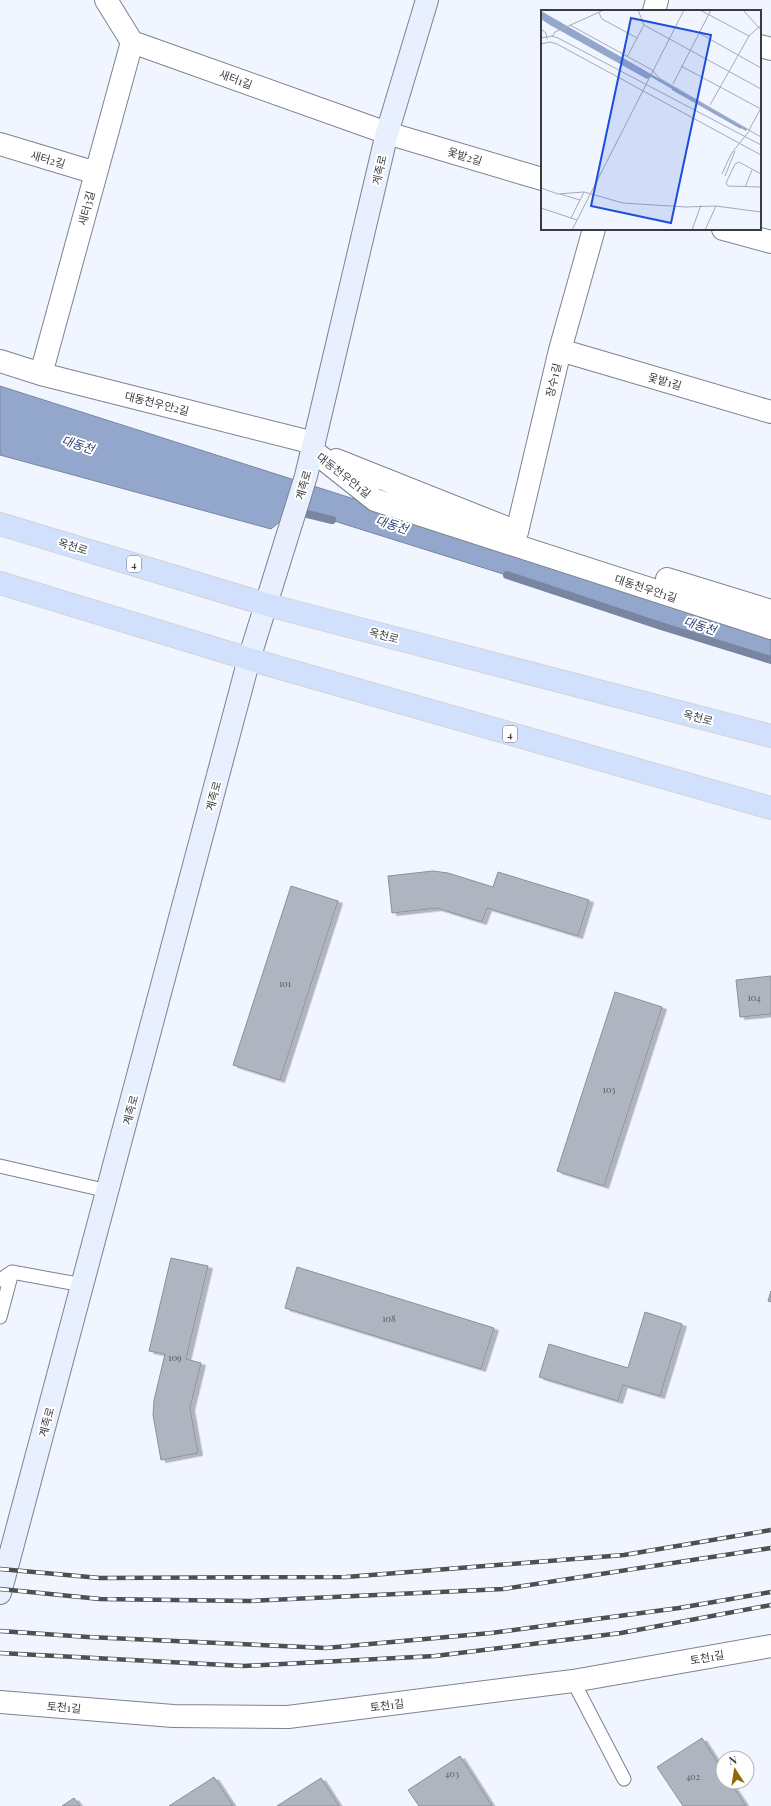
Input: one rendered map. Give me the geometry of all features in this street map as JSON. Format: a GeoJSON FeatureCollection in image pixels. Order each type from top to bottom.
{"type":"FeatureCollection","features":[{"type":"Feature","properties":{"kind":"main road","name":"계족로"},"geometry":{"type":"LineString","coordinates":[[0,1593],[250,659],[268,605],[306,476],[387,133],[427,0]]}},
{"type":"Feature","properties":{"kind":"main road","name":"옥천로"},"geometry":{"type":"LineString","coordinates":[[0,524],[268,605],[771,736]]}},
{"type":"Feature","properties":{"kind":"main road"},"geometry":{"type":"LineString","coordinates":[[0,583],[250,659]]}},
{"type":"Feature","properties":{"kind":"main road","name":"4"},"geometry":{"type":"LineString","coordinates":[[250,659],[771,808]]}},
{"type":"Feature","properties":{"kind":"street"},"geometry":{"type":"LineString","coordinates":[[106,0],[132,42]]}},
{"type":"Feature","properties":{"kind":"street"},"geometry":{"type":"LineString","coordinates":[[654,10],[657,0]]}},
{"type":"Feature","properties":{"kind":"street","name":"새터1길"},"geometry":{"type":"LineString","coordinates":[[132,42],[387,133]]}},
{"type":"Feature","properties":{"kind":"street","name":"새터3길"},"geometry":{"type":"LineString","coordinates":[[41,374],[132,42]]}},
{"type":"Feature","properties":{"kind":"street"},"geometry":{"type":"LineString","coordinates":[[761,46],[771,49]]}},
{"type":"Feature","properties":{"kind":"street","name":"옻밭2길"},"geometry":{"type":"LineString","coordinates":[[387,133],[541,179]]}},
{"type":"Feature","properties":{"kind":"street","name":"새터2길"},"geometry":{"type":"LineString","coordinates":[[0,144],[96,173]]}},
{"type":"Feature","properties":{"kind":"street","name":"장수1길"},"geometry":{"type":"LineString","coordinates":[[517,532],[560,350],[594,230]]}},
{"type":"Feature","properties":{"kind":"street"},"geometry":{"type":"LineString","coordinates":[[727,230],[771,242]]}},
{"type":"Feature","properties":{"kind":"street","name":"옻밭1길"},"geometry":{"type":"LineString","coordinates":[[560,350],[771,412]]}},
{"type":"Feature","properties":{"kind":"street","name":"대동천우안2길"},"geometry":{"type":"LineString","coordinates":[[0,361],[41,374],[313,447]]}},
{"type":"Feature","properties":{"kind":"street","name":"대동천우안1길"},"geometry":{"type":"LineString","coordinates":[[313,447],[517,532],[771,611]]}},
{"type":"Feature","properties":{"kind":"street","name":"대동천우안1길"},"geometry":{"type":"LineString","coordinates":[[313,447],[375,500],[771,628]]}},
{"type":"Feature","properties":{"kind":"street","name":"토천1길"},"geometry":{"type":"LineString","coordinates":[[0,1702],[173,1716],[288,1717],[573,1681],[771,1646]]}},
{"type":"Feature","properties":{"kind":"lane"},"geometry":{"type":"LineString","coordinates":[[0,1166],[108,1191]]}},
{"type":"Feature","properties":{"kind":"lane"},"geometry":{"type":"LineString","coordinates":[[0,1280],[12,1272],[83,1285]]}},
{"type":"Feature","properties":{"kind":"lane"},"geometry":{"type":"LineString","coordinates":[[0,1317],[12,1272]]}},
{"type":"Feature","properties":{"kind":"lane"},"geometry":{"type":"LineString","coordinates":[[573,1681],[624,1779]]}},
{"type":"Feature","properties":{"kind":"water"},"geometry":{"type":"Polygon","coordinates":[[[0,386],[771,632],[771,658],[296,509],[271,529],[0,455],[0,386]]]}},
{"type":"Feature","properties":{"kind":"building"},"geometry":{"type":"Polygon","coordinates":[[[433,871],[448,873],[493,887],[498,872],[589,900],[578,936],[487,908],[482,922],[437,908],[392,913],[388,876],[433,871]]]}},
{"type":"Feature","properties":{"kind":"building"},"geometry":{"type":"Polygon","coordinates":[[[291,886],[338,901],[280,1080],[233,1065],[291,886]]]}},
{"type":"Feature","properties":{"kind":"building"},"geometry":{"type":"Polygon","coordinates":[[[771,976],[771,1014],[740,1017],[736,980],[771,976]]]}},
{"type":"Feature","properties":{"kind":"building"},"geometry":{"type":"Polygon","coordinates":[[[615,992],[662,1007],[604,1186],[557,1171],[615,992]]]}},
{"type":"Feature","properties":{"kind":"building"},"geometry":{"type":"Polygon","coordinates":[[[171,1258],[208,1266],[186,1359],[201,1363],[190,1408],[198,1453],[161,1460],[153,1415],[154,1400],[165,1354],[149,1351],[171,1258]]]}},
{"type":"Feature","properties":{"kind":"building"},"geometry":{"type":"Polygon","coordinates":[[[297,1267],[494,1328],[481,1369],[285,1308],[297,1267]]]}},
{"type":"Feature","properties":{"kind":"building"},"geometry":{"type":"Polygon","coordinates":[[[771,1291],[771,1302],[768,1301],[771,1291]]]}},
{"type":"Feature","properties":{"kind":"building"},"geometry":{"type":"Polygon","coordinates":[[[645,1312],[682,1324],[660,1396],[623,1385],[618,1401],[539,1377],[549,1344],[628,1368],[645,1312]]]}},
{"type":"Feature","properties":{"kind":"building"},"geometry":{"type":"Polygon","coordinates":[[[702,1738],[715,1758],[715,1790],[735,1790],[746,1806],[683,1806],[657,1767],[702,1738]]]}},
{"type":"Feature","properties":{"kind":"building"},"geometry":{"type":"Polygon","coordinates":[[[460,1756],[492,1806],[419,1806],[408,1790],[460,1756]]]}},
{"type":"Feature","properties":{"kind":"building"},"geometry":{"type":"Polygon","coordinates":[[[214,1777],[233,1806],[169,1806],[214,1777]]]}},
{"type":"Feature","properties":{"kind":"building"},"geometry":{"type":"Polygon","coordinates":[[[321,1778],[339,1806],[277,1806],[321,1778]]]}},
{"type":"Feature","properties":{"kind":"building"},"geometry":{"type":"Polygon","coordinates":[[[74,1798],[80,1806],[62,1806],[74,1798]]]}},
{"type":"Feature","properties":{"kind":"waterway","name":"대동천"},"geometry":{"type":"LineString","coordinates":[[295,511],[332,520]]}},
{"type":"Feature","properties":{"kind":"waterway","name":"대동천"},"geometry":{"type":"LineString","coordinates":[[507,575],[661,626],[771,660]]}},
{"type":"Feature","properties":{"kind":"railway"},"geometry":{"type":"LineString","coordinates":[[0,1569],[100,1578],[346,1577],[624,1555],[771,1530]]}},
{"type":"Feature","properties":{"kind":"railway"},"geometry":{"type":"LineString","coordinates":[[0,1589],[100,1599],[249,1601],[503,1589],[771,1548]]}},
{"type":"Feature","properties":{"kind":"railway"},"geometry":{"type":"LineString","coordinates":[[0,1631],[88,1637],[326,1648],[491,1633],[679,1608],[771,1592]]}},
{"type":"Feature","properties":{"kind":"railway"},"geometry":{"type":"LineString","coordinates":[[0,1653],[244,1666],[435,1656],[621,1633],[771,1605]]}}]}
